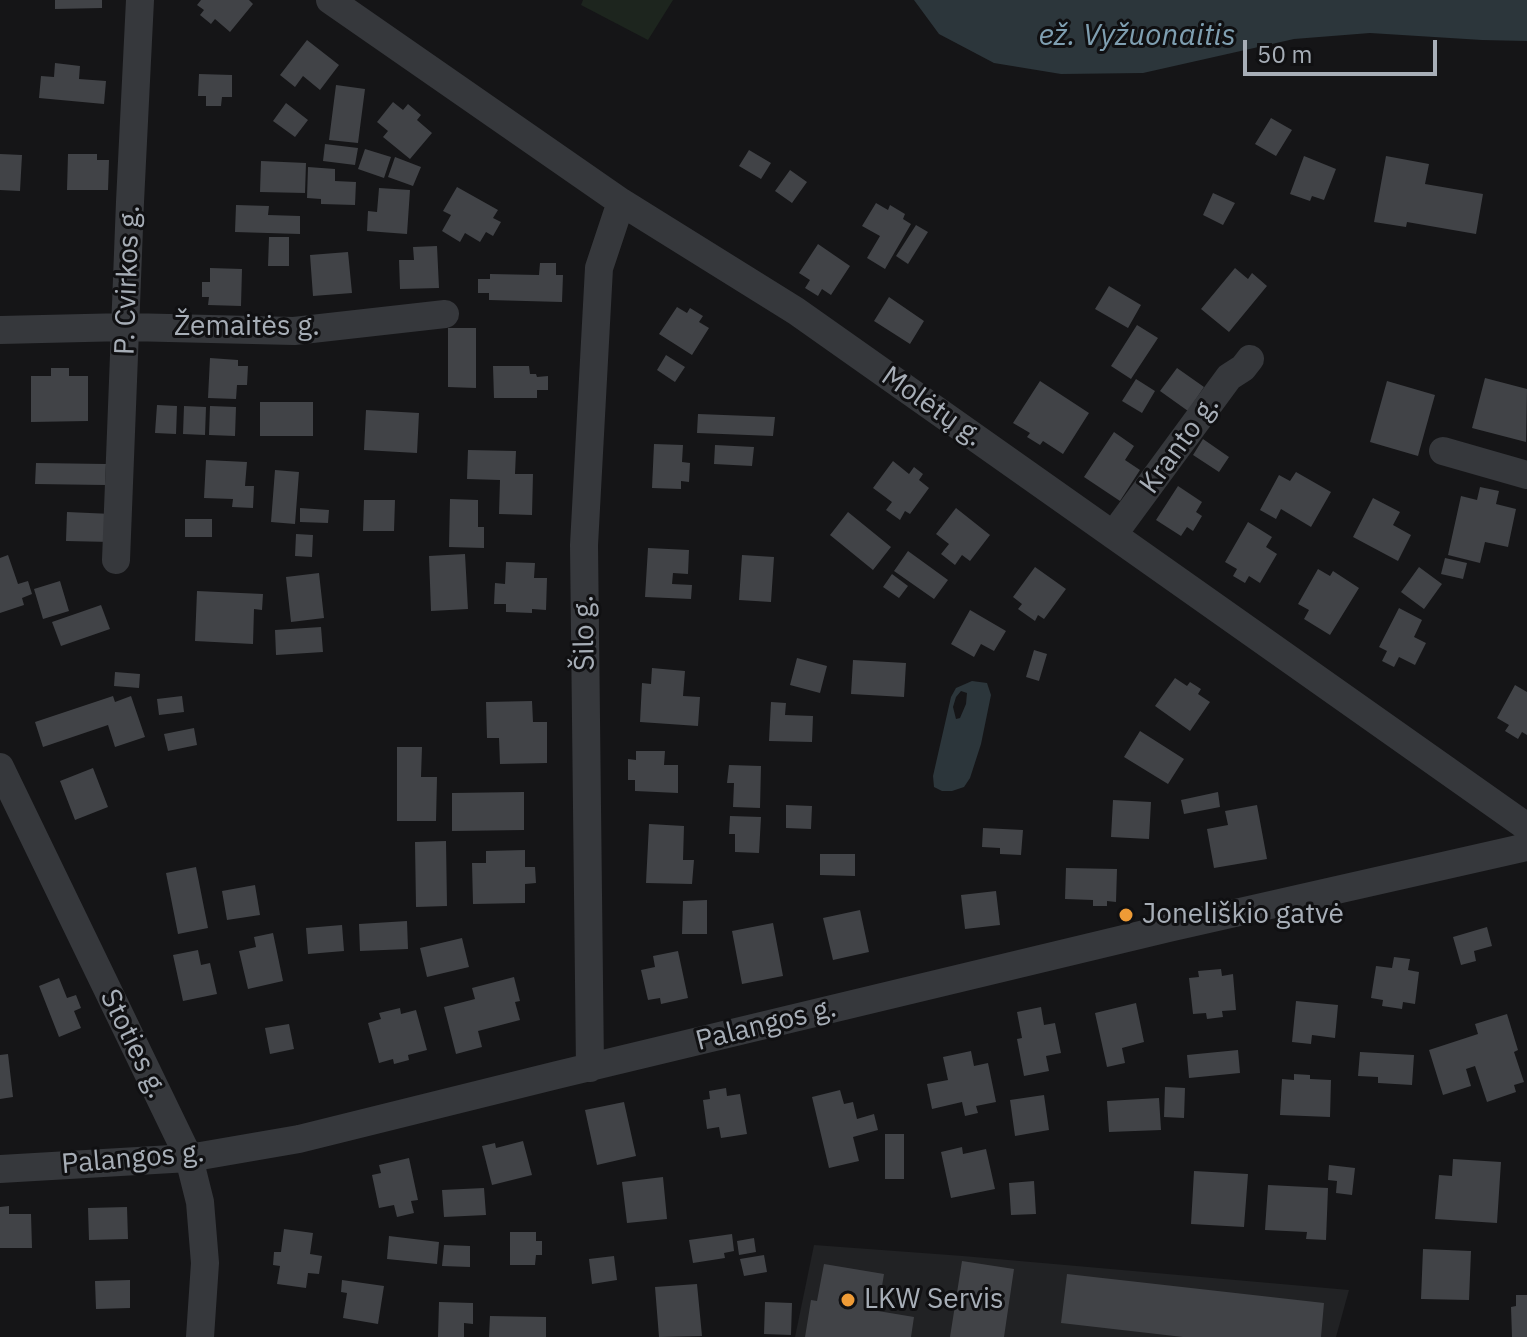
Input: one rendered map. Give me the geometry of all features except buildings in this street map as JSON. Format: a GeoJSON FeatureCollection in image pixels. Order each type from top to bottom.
{"type":"FeatureCollection","features":[{"type":"Feature","properties":{"kind":"street","name":"P. Cvirkos g."},"geometry":{"type":"LineString","coordinates":[[116,560],[140,0]]}},
{"type":"Feature","properties":{"kind":"street","name":"Molėtų g."},"geometry":{"type":"LineString","coordinates":[[330,0],[621,202],[796,311],[1527,827]]}},
{"type":"Feature","properties":{"kind":"street","name":"Šilo g."},"geometry":{"type":"LineString","coordinates":[[590,1068],[584,545],[599,268],[621,202]]}},
{"type":"Feature","properties":{"kind":"street","name":"Žemaitės g."},"geometry":{"type":"LineString","coordinates":[[0,330],[127,327],[294,331],[445,314]]}},
{"type":"Feature","properties":{"kind":"street","name":"Kranto g."},"geometry":{"type":"LineString","coordinates":[[1113,535],[1229,377],[1250,359]]}},
{"type":"Feature","properties":{"kind":"street"},"geometry":{"type":"LineString","coordinates":[[1443,451],[1527,475]]}},
{"type":"Feature","properties":{"kind":"street","name":"Stoties g."},"geometry":{"type":"LineString","coordinates":[[0,767],[189,1158],[200,1202],[205,1263],[200,1337]]}},
{"type":"Feature","properties":{"kind":"street","name":"Palangos g."},"geometry":{"type":"LineString","coordinates":[[0,1169],[189,1158],[299,1139],[1169,928],[1527,847]]}},
{"type":"Feature","properties":{"kind":"shaded area"},"geometry":{"type":"Polygon","coordinates":[[[583,0],[673,0],[648,40],[581,5],[583,0]]]}},
{"type":"Feature","properties":{"kind":"shaded area"},"geometry":{"type":"Polygon","coordinates":[[[814,1245],[1349,1290],[1336,1337],[795,1337],[814,1245]]]}},
{"type":"Feature","properties":{"kind":"water","name":"ež. Vyžuonaitis"},"geometry":{"type":"Polygon","coordinates":[[[914,0],[1527,0],[1527,41],[1370,33],[1294,39],[1143,73],[1061,74],[994,63],[939,34],[914,0]]]}},
{"type":"Feature","properties":{"kind":"water"},"geometry":{"type":"Polygon","coordinates":[[[972,681],[987,683],[991,695],[970,778],[964,787],[942,791],[934,787],[933,776],[951,697],[956,688],[972,681]],[[961,691],[956,697],[953,707],[956,719],[960,718],[966,704],[967,693],[961,691]]]}},
{"type":"Feature","properties":{"kind":"place","name":"Joneliškio gatvė"},"geometry":{"type":"Point","coordinates":[1126,915]}},
{"type":"Feature","properties":{"kind":"place","name":"LKW Servis"},"geometry":{"type":"Point","coordinates":[848,1300]}}]}
